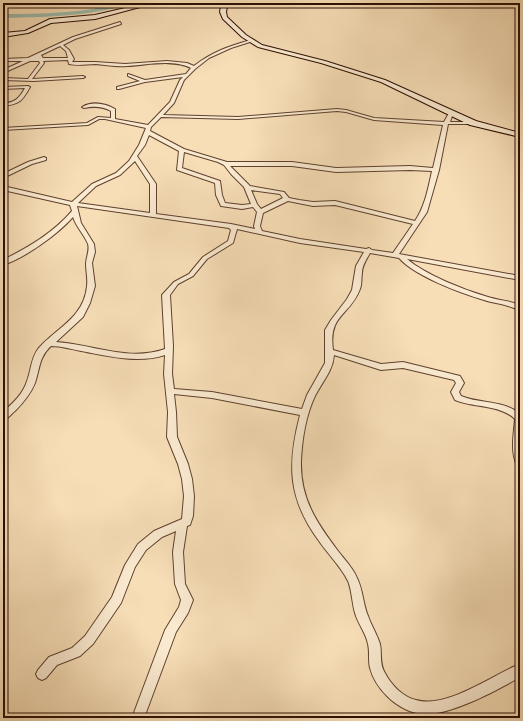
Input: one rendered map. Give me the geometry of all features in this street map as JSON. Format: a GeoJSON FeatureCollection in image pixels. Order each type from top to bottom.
{"type":"FeatureCollection","features":[{"type":"Feature","properties":{"kind":"street"},"geometry":{"type":"LineString","coordinates":[[3,35],[26,32],[50,21],[101,16],[153,3]]}},
{"type":"Feature","properties":{"kind":"street"},"geometry":{"type":"LineString","coordinates":[[222,3],[224,6],[223,12],[225,18],[244,36],[260,46],[323,62],[383,81],[473,123],[520,135]]}},
{"type":"Feature","properties":{"kind":"street"},"geometry":{"type":"LineString","coordinates":[[3,72],[40,57],[74,38],[120,23]]}},
{"type":"Feature","properties":{"kind":"street"},"geometry":{"type":"LineString","coordinates":[[3,264],[29,249],[56,230],[94,185],[118,174],[135,157],[148,130],[172,102],[181,83],[194,68],[208,57],[230,47],[251,41]]}},
{"type":"Feature","properties":{"kind":"street"},"geometry":{"type":"LineString","coordinates":[[61,45],[66,49],[72,59],[70,63],[106,63],[118,66],[144,63],[177,63],[189,65],[194,68]]}},
{"type":"Feature","properties":{"kind":"street"},"geometry":{"type":"LineString","coordinates":[[40,57],[72,59]]}},
{"type":"Feature","properties":{"kind":"street"},"geometry":{"type":"LineString","coordinates":[[29,80],[42,63],[40,57]]}},
{"type":"Feature","properties":{"kind":"street"},"geometry":{"type":"LineString","coordinates":[[3,60],[32,59]]}},
{"type":"Feature","properties":{"kind":"street"},"geometry":{"type":"LineString","coordinates":[[76,64],[79,69]]}},
{"type":"Feature","properties":{"kind":"street"},"geometry":{"type":"LineString","coordinates":[[130,75],[145,81]]}},
{"type":"Feature","properties":{"kind":"street"},"geometry":{"type":"LineString","coordinates":[[118,88],[145,81],[187,75]]}},
{"type":"Feature","properties":{"kind":"street"},"geometry":{"type":"LineString","coordinates":[[3,79],[35,80],[83,77]]}},
{"type":"Feature","properties":{"kind":"street"},"geometry":{"type":"LineString","coordinates":[[169,78],[181,83]]}},
{"type":"Feature","properties":{"kind":"street"},"geometry":{"type":"LineString","coordinates":[[3,88],[28,87],[34,84],[35,80]]}},
{"type":"Feature","properties":{"kind":"street"},"geometry":{"type":"LineString","coordinates":[[3,105],[18,101],[24,97],[28,87]]}},
{"type":"Feature","properties":{"kind":"street"},"geometry":{"type":"LineString","coordinates":[[84,107],[95,104],[110,108],[113,110],[113,118]]}},
{"type":"Feature","properties":{"kind":"street"},"geometry":{"type":"LineString","coordinates":[[160,116],[238,118],[337,110],[346,111],[366,118],[446,123],[473,123]]}},
{"type":"Feature","properties":{"kind":"street"},"geometry":{"type":"LineString","coordinates":[[398,255],[415,223],[424,212],[428,202],[446,123],[451,113]]}},
{"type":"Feature","properties":{"kind":"street"},"geometry":{"type":"LineString","coordinates":[[3,129],[88,124],[98,118],[113,118],[148,130],[182,150],[226,164],[248,188],[254,205],[260,212],[258,229]]}},
{"type":"Feature","properties":{"kind":"street"},"geometry":{"type":"LineString","coordinates":[[182,150],[179,169],[218,182],[219,195],[223,205],[242,207],[254,205]]}},
{"type":"Feature","properties":{"kind":"street"},"geometry":{"type":"LineString","coordinates":[[135,157],[153,184],[153,215]]}},
{"type":"Feature","properties":{"kind":"street"},"geometry":{"type":"LineString","coordinates":[[3,176],[44,159]]}},
{"type":"Feature","properties":{"kind":"street"},"geometry":{"type":"LineString","coordinates":[[226,164],[278,163],[336,170],[410,168],[436,170]]}},
{"type":"Feature","properties":{"kind":"street"},"geometry":{"type":"LineString","coordinates":[[3,188],[74,208],[153,215],[231,226],[247,230],[258,229],[300,241],[369,250],[520,278]]}},
{"type":"Feature","properties":{"kind":"street"},"geometry":{"type":"LineString","coordinates":[[248,188],[282,193],[287,199],[305,204],[335,203],[415,223]]}},
{"type":"Feature","properties":{"kind":"street"},"geometry":{"type":"LineString","coordinates":[[260,212],[287,199]]}},
{"type":"Feature","properties":{"kind":"street"},"geometry":{"type":"LineString","coordinates":[[3,417],[25,393],[31,382],[37,358],[43,348],[55,342],[80,315],[86,303],[91,286],[89,264],[92,252],[91,244],[78,223],[74,208]]}},
{"type":"Feature","properties":{"kind":"street"},"geometry":{"type":"LineString","coordinates":[[42,674],[53,661],[76,652],[89,640],[96,627],[117,600],[130,565],[142,547],[158,534],[186,522],[188,516],[189,491],[184,464],[172,437],[166,295],[176,284],[191,275],[205,258],[231,242],[234,230],[231,226]]}},
{"type":"Feature","properties":{"kind":"street"},"geometry":{"type":"LineString","coordinates":[[369,250],[359,269],[358,284],[354,295],[330,328],[327,339],[330,359],[328,365],[314,387],[305,413],[299,443],[296,472],[299,494],[311,522],[339,559],[357,588],[361,614],[374,644],[375,667],[387,688],[394,695],[416,706],[431,708],[455,701],[507,678],[520,670]]}},
{"type":"Feature","properties":{"kind":"street"},"geometry":{"type":"LineString","coordinates":[[398,255],[409,265],[446,282],[484,298],[520,308]]}},
{"type":"Feature","properties":{"kind":"street"},"geometry":{"type":"LineString","coordinates":[[55,342],[111,354],[150,356],[168,351]]}},
{"type":"Feature","properties":{"kind":"street"},"geometry":{"type":"LineString","coordinates":[[329,351],[381,367],[403,365],[457,378],[460,383],[455,392],[458,398],[507,410],[516,414],[519,418],[518,450],[520,463]]}},
{"type":"Feature","properties":{"kind":"street"},"geometry":{"type":"LineString","coordinates":[[150,356],[168,364]]}},
{"type":"Feature","properties":{"kind":"street"},"geometry":{"type":"LineString","coordinates":[[170,392],[212,395],[305,413]]}},
{"type":"Feature","properties":{"kind":"street"},"geometry":{"type":"LineString","coordinates":[[138,718],[171,630],[184,609],[187,600],[180,584],[179,569],[178,552],[182,524]]}},
{"type":"Feature","properties":{"kind":"waterway"},"geometry":{"type":"LineString","coordinates":[[3,16],[50,15],[81,12],[127,3]]}},
{"type":"Feature","properties":{"kind":"waterway"},"geometry":{"type":"LineString","coordinates":[[262,3],[269,5],[308,3]]}},
{"type":"Feature","properties":{"kind":"waterway"},"geometry":{"type":"LineString","coordinates":[[335,3],[363,3]]}},
{"type":"Feature","properties":{"kind":"waterway"},"geometry":{"type":"LineString","coordinates":[[463,3],[504,3]]}},
{"type":"Feature","properties":{"kind":"railway"},"geometry":{"type":"LineString","coordinates":[[3,5],[54,3]]}}]}
